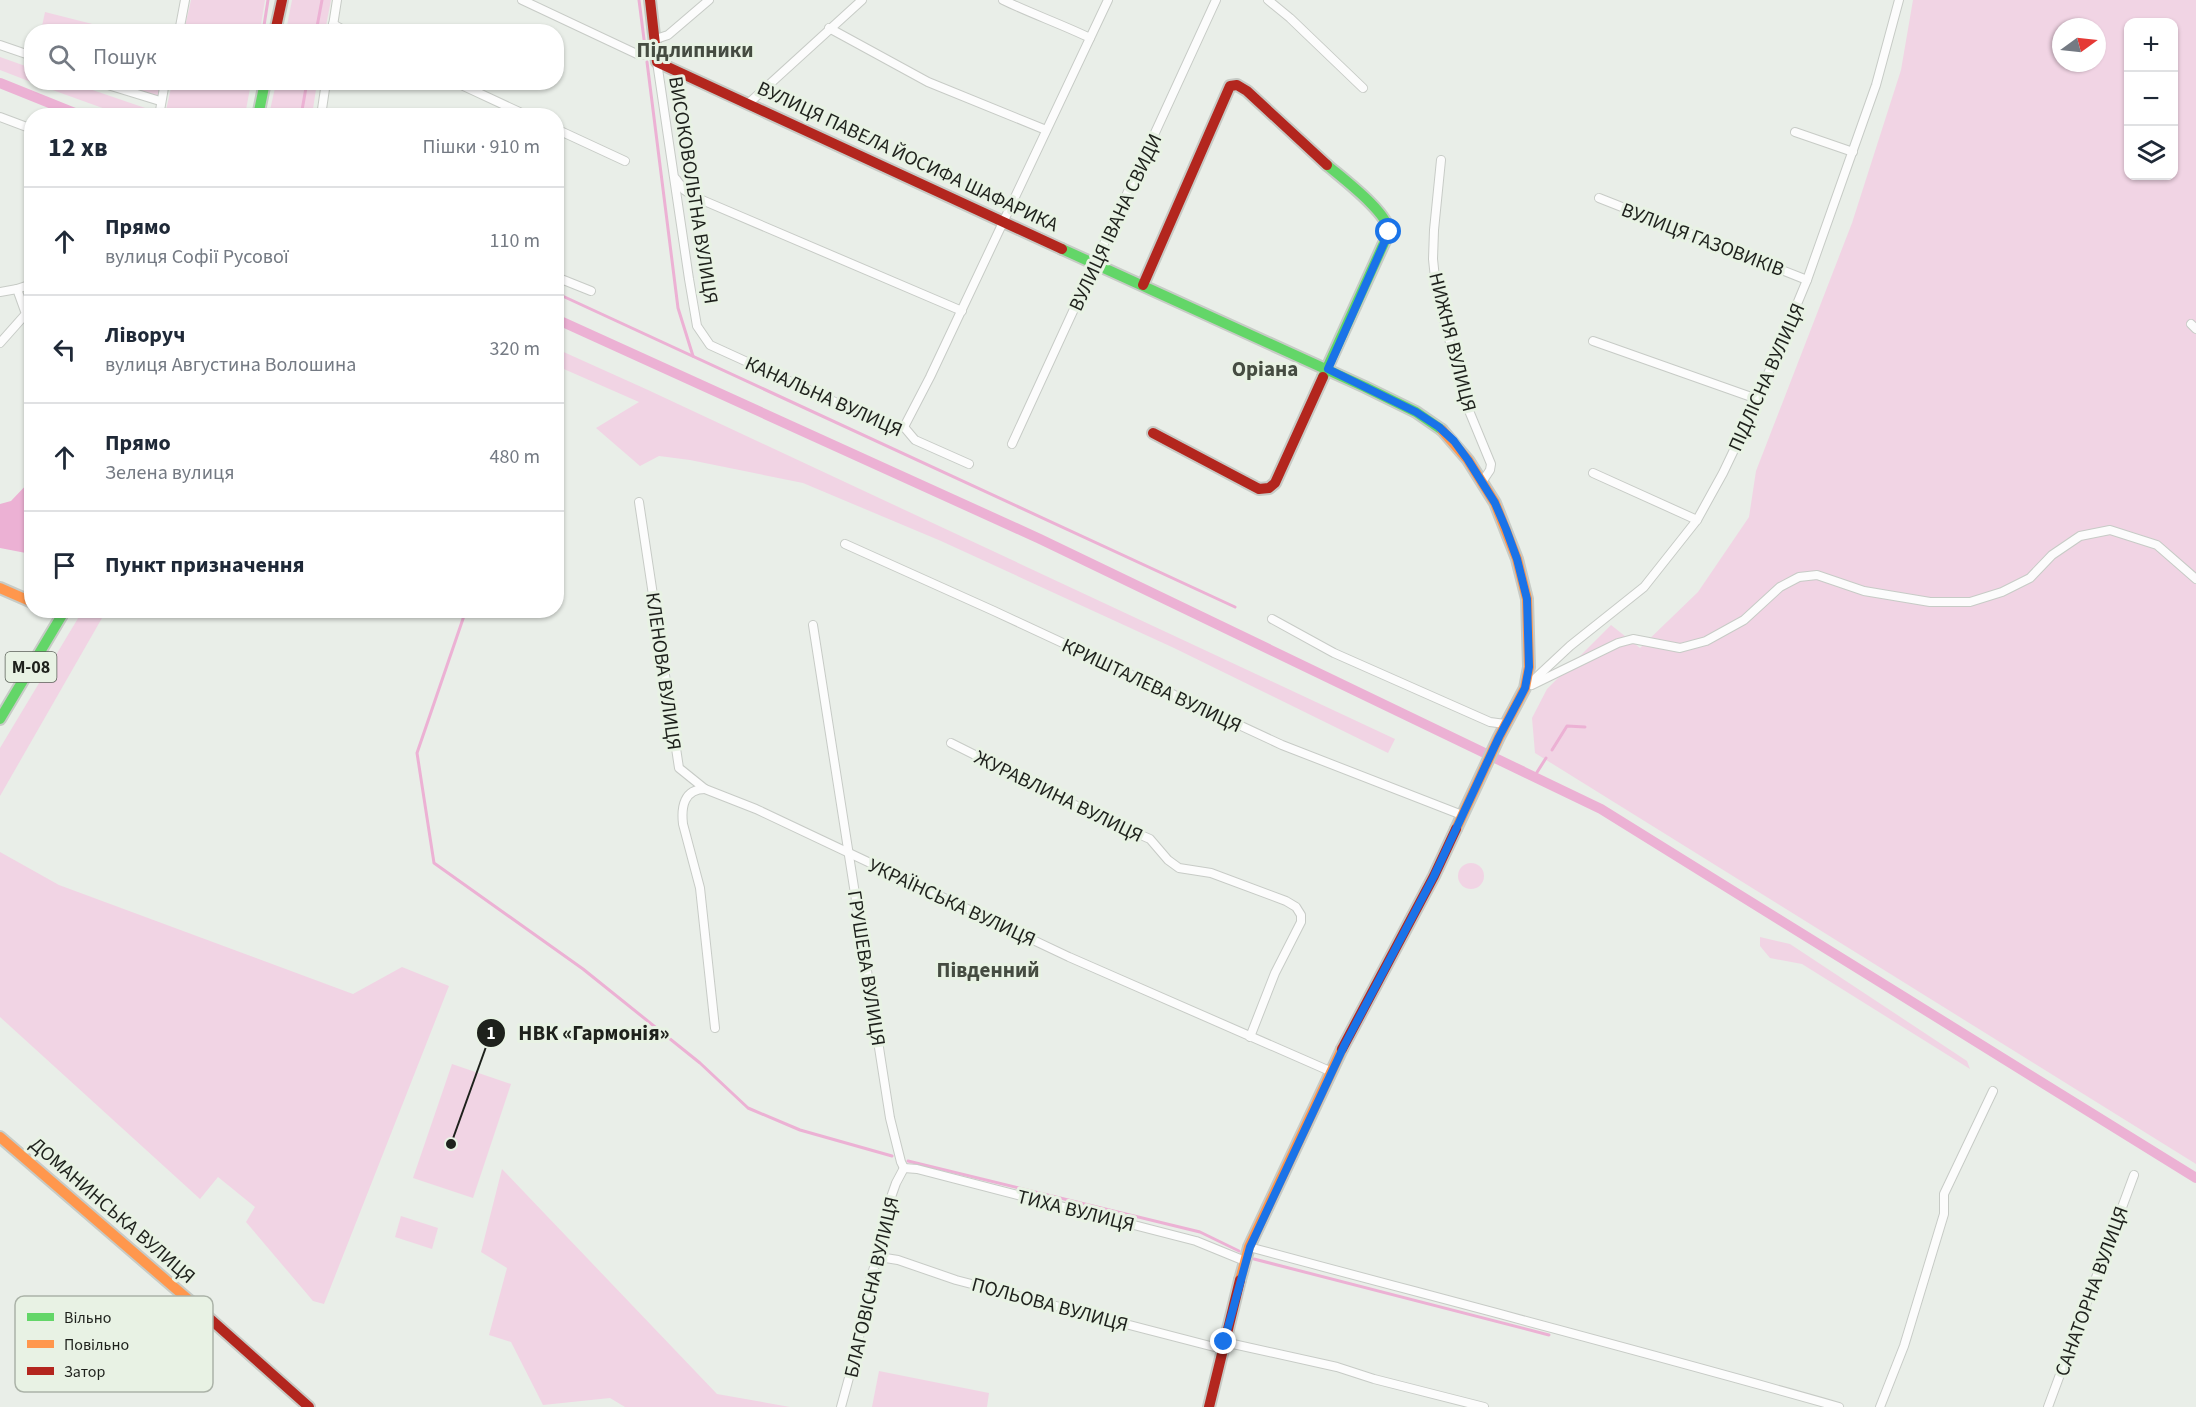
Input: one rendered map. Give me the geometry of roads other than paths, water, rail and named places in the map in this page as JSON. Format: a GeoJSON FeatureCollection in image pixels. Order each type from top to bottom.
{"type":"FeatureCollection","features":[{"type":"Feature","properties":{"kind":"main road"},"geometry":{"type":"LineString","coordinates":[[277,24],[282,0]]}},
{"type":"Feature","properties":{"kind":"main road","name":"ВИСОКОВОЛЬТНА ВУЛИЦЯ"},"geometry":{"type":"LineString","coordinates":[[650,0],[656,58]]}},
{"type":"Feature","properties":{"kind":"main road","name":"ВУЛИЦЯ ПАВЕЛА ЙОСИФА ШАФАРИКА"},"geometry":{"type":"LineString","coordinates":[[656,58],[1003,222],[1328,369],[1416,412],[1439,427],[1454,441],[1482,482],[1506,529],[1524,583],[1529,645],[1529,667],[1525,688]]}},
{"type":"Feature","properties":{"kind":"main road"},"geometry":{"type":"LineString","coordinates":[[1143,285],[1230,86],[1242,86],[1380,213],[1389,226],[1389,232],[1328,369],[1275,483],[1269,489],[1259,489],[1153,433]]}},
{"type":"Feature","properties":{"kind":"main road"},"geometry":{"type":"LineString","coordinates":[[260,108],[263,90]]}},
{"type":"Feature","properties":{"kind":"main road"},"geometry":{"type":"LineString","coordinates":[[0,588],[24,598]]}},
{"type":"Feature","properties":{"kind":"main road","name":"М-08"},"geometry":{"type":"LineString","coordinates":[[0,719],[61,618]]}},
{"type":"Feature","properties":{"kind":"main road"},"geometry":{"type":"LineString","coordinates":[[1209,1407],[1223,1345],[1250,1247],[1366,1002],[1434,876],[1505,724],[1525,688]]}},
{"type":"Feature","properties":{"kind":"main road","name":"ДОМАНИНСЬКА ВУЛИЦЯ"},"geometry":{"type":"LineString","coordinates":[[0,1137],[185,1296]]}},
{"type":"Feature","properties":{"kind":"main road","name":"ДОМАНИНСЬКА ВУЛИЦЯ"},"geometry":{"type":"LineString","coordinates":[[213,1321],[309,1407]]}},
{"type":"Feature","properties":{"kind":"street"},"geometry":{"type":"LineString","coordinates":[[181,24],[186,0]]}},
{"type":"Feature","properties":{"kind":"street"},"geometry":{"type":"LineString","coordinates":[[334,24],[337,0]]}},
{"type":"Feature","properties":{"kind":"street","name":"ВУЛИЦЯ ПАВЕЛА ЙОСИФА ШАФАРИКА"},"geometry":{"type":"LineString","coordinates":[[522,0],[639,55],[656,58]]}},
{"type":"Feature","properties":{"kind":"street"},"geometry":{"type":"LineString","coordinates":[[653,40],[668,35],[709,0]]}},
{"type":"Feature","properties":{"kind":"street"},"geometry":{"type":"LineString","coordinates":[[750,102],[862,0]]}},
{"type":"Feature","properties":{"kind":"street"},"geometry":{"type":"LineString","coordinates":[[1003,0],[1058,22],[1090,38]]}},
{"type":"Feature","properties":{"kind":"street"},"geometry":{"type":"LineString","coordinates":[[904,427],[915,409],[1108,0]]}},
{"type":"Feature","properties":{"kind":"street","name":"ВУЛИЦЯ ІВАНА СВИДИ"},"geometry":{"type":"LineString","coordinates":[[1012,444],[1216,0]]}},
{"type":"Feature","properties":{"kind":"street"},"geometry":{"type":"LineString","coordinates":[[1268,0],[1363,88]]}},
{"type":"Feature","properties":{"kind":"street","name":"ПІДЛІСНА ВУЛИЦЯ"},"geometry":{"type":"LineString","coordinates":[[1525,688],[1570,646],[1644,587],[1697,520],[1723,473],[1808,280],[1876,85],[1899,0]]}},
{"type":"Feature","properties":{"kind":"street"},"geometry":{"type":"LineString","coordinates":[[829,28],[928,82],[1046,130]]}},
{"type":"Feature","properties":{"kind":"street"},"geometry":{"type":"LineString","coordinates":[[0,45],[24,53]]}},
{"type":"Feature","properties":{"kind":"street","name":"ВИСОКОВОЛЬТНА ВУЛИЦЯ"},"geometry":{"type":"LineString","coordinates":[[656,58],[688,279],[697,326],[710,345]]}},
{"type":"Feature","properties":{"kind":"street"},"geometry":{"type":"LineString","coordinates":[[126,90],[160,100]]}},
{"type":"Feature","properties":{"kind":"street"},"geometry":{"type":"LineString","coordinates":[[160,108],[163,90]]}},
{"type":"Feature","properties":{"kind":"street"},"geometry":{"type":"LineString","coordinates":[[322,108],[325,90]]}},
{"type":"Feature","properties":{"kind":"street"},"geometry":{"type":"LineString","coordinates":[[472,90],[511,108]]}},
{"type":"Feature","properties":{"kind":"street"},"geometry":{"type":"LineString","coordinates":[[0,117],[24,126]]}},
{"type":"Feature","properties":{"kind":"street"},"geometry":{"type":"LineString","coordinates":[[1796,132],[1853,152]]}},
{"type":"Feature","properties":{"kind":"street"},"geometry":{"type":"LineString","coordinates":[[564,133],[625,160]]}},
{"type":"Feature","properties":{"kind":"street","name":"НИЖНЯ ВУЛИЦЯ"},"geometry":{"type":"LineString","coordinates":[[1441,160],[1434,230],[1433,272],[1465,401],[1491,464],[1482,482]]}},
{"type":"Feature","properties":{"kind":"street"},"geometry":{"type":"LineString","coordinates":[[674,176],[684,190],[695,196],[962,310]]}},
{"type":"Feature","properties":{"kind":"street","name":"ВУЛИЦЯ ГАЗОВИКІВ"},"geometry":{"type":"LineString","coordinates":[[1599,198],[1808,280]]}},
{"type":"Feature","properties":{"kind":"street"},"geometry":{"type":"LineString","coordinates":[[564,280],[591,291]]}},
{"type":"Feature","properties":{"kind":"street"},"geometry":{"type":"LineString","coordinates":[[0,292],[24,287]]}},
{"type":"Feature","properties":{"kind":"street"},"geometry":{"type":"LineString","coordinates":[[17,290],[24,302]]}},
{"type":"Feature","properties":{"kind":"street"},"geometry":{"type":"LineString","coordinates":[[0,343],[24,316]]}},
{"type":"Feature","properties":{"kind":"street"},"geometry":{"type":"LineString","coordinates":[[1593,341],[1757,399]]}},
{"type":"Feature","properties":{"kind":"street","name":"КАНАЛЬНА ВУЛИЦЯ"},"geometry":{"type":"LineString","coordinates":[[710,345],[892,428],[904,427],[915,440],[969,464]]}},
{"type":"Feature","properties":{"kind":"street"},"geometry":{"type":"LineString","coordinates":[[1593,473],[1697,520]]}},
{"type":"Feature","properties":{"kind":"street","name":"КЛЕНОВА ВУЛИЦЯ"},"geometry":{"type":"LineString","coordinates":[[639,502],[678,768],[705,789]]}},
{"type":"Feature","properties":{"kind":"street"},"geometry":{"type":"LineString","coordinates":[[1525,688],[1618,643],[1633,639],[1680,648],[1706,641],[1744,620],[1780,587],[1799,577],[1818,575],[1864,591],[1930,602],[1970,602],[2002,592],[2030,578],[2052,555],[2080,536],[2110,530],[2157,545],[2195,577]]}},
{"type":"Feature","properties":{"kind":"street","name":"КРИШТАЛЕВА ВУЛИЦЯ"},"geometry":{"type":"LineString","coordinates":[[845,544],[1282,745],[1462,815]]}},
{"type":"Feature","properties":{"kind":"street"},"geometry":{"type":"LineString","coordinates":[[1272,619],[1334,653],[1490,722],[1505,724]]}},
{"type":"Feature","properties":{"kind":"street","name":"ГРУШЕВА ВУЛИЦЯ"},"geometry":{"type":"LineString","coordinates":[[813,625],[890,1118],[904,1168]]}},
{"type":"Feature","properties":{"kind":"street","name":"ЖУРАВЛИНА ВУЛИЦЯ"},"geometry":{"type":"LineString","coordinates":[[951,743],[1095,815],[1150,839],[1168,860],[1179,868],[1211,873],[1275,896],[1296,907],[1301,915],[1301,922],[1275,973],[1250,1037]]}},
{"type":"Feature","properties":{"kind":"street"},"geometry":{"type":"LineString","coordinates":[[705,789],[691,792],[685,800],[682,824],[700,888],[715,1028]]}},
{"type":"Feature","properties":{"kind":"street","name":"УКРАЇНСЬКА ВУЛИЦЯ"},"geometry":{"type":"LineString","coordinates":[[705,789],[756,809],[1078,961],[1332,1072]]}},
{"type":"Feature","properties":{"kind":"street"},"geometry":{"type":"LineString","coordinates":[[1880,1407],[1908,1335],[1944,1214],[1944,1194],[1993,1091]]}},
{"type":"Feature","properties":{"kind":"street","name":"БЛАГОВІСНА ВУЛИЦЯ"},"geometry":{"type":"LineString","coordinates":[[841,1407],[856,1352],[871,1276],[879,1257],[890,1200],[904,1168]]}},
{"type":"Feature","properties":{"kind":"street","name":"ТИХА ВУЛИЦЯ"},"geometry":{"type":"LineString","coordinates":[[904,1168],[917,1169],[1196,1241],[1245,1261]]}},
{"type":"Feature","properties":{"kind":"street","name":"САНАТОРНА ВУЛИЦЯ"},"geometry":{"type":"LineString","coordinates":[[2048,1407],[2134,1175]]}},
{"type":"Feature","properties":{"kind":"street"},"geometry":{"type":"LineString","coordinates":[[1250,1247],[1533,1324],[1643,1351],[1839,1407]]}},
{"type":"Feature","properties":{"kind":"street","name":"ПОЛЬОВА ВУЛИЦЯ"},"geometry":{"type":"LineString","coordinates":[[879,1257],[898,1260],[956,1280],[1223,1345],[1337,1367],[1374,1379],[1484,1407]]}},
{"type":"Feature","properties":{"kind":"waterway"},"geometry":{"type":"LineString","coordinates":[[264,24],[268,0]]}},
{"type":"Feature","properties":{"kind":"waterway"},"geometry":{"type":"LineString","coordinates":[[318,24],[322,0]]}},
{"type":"Feature","properties":{"kind":"waterway"},"geometry":{"type":"LineString","coordinates":[[639,0],[645,47]]}},
{"type":"Feature","properties":{"kind":"waterway"},"geometry":{"type":"LineString","coordinates":[[647,62],[678,308],[693,356]]}},
{"type":"Feature","properties":{"kind":"waterway"},"geometry":{"type":"LineString","coordinates":[[0,83],[62,108]]}},
{"type":"Feature","properties":{"kind":"waterway"},"geometry":{"type":"LineString","coordinates":[[302,108],[306,90]]}},
{"type":"Feature","properties":{"kind":"waterway"},"geometry":{"type":"LineString","coordinates":[[564,297],[1235,607]]}},
{"type":"Feature","properties":{"kind":"waterway"},"geometry":{"type":"LineString","coordinates":[[564,323],[1040,539],[1601,809],[2196,1178]]}},
{"type":"Feature","properties":{"kind":"waterway"},"geometry":{"type":"LineString","coordinates":[[463,618],[417,753],[434,863],[583,969],[700,1063],[748,1108],[800,1130],[892,1156]]}},
{"type":"Feature","properties":{"kind":"waterway"},"geometry":{"type":"LineString","coordinates":[[1552,750],[1567,726],[1585,727]]}},
{"type":"Feature","properties":{"kind":"waterway"},"geometry":{"type":"LineString","coordinates":[[1534,777],[1546,758]]}},
{"type":"Feature","properties":{"kind":"waterway"},"geometry":{"type":"LineString","coordinates":[[908,1161],[1200,1232],[1239,1251]]}},
{"type":"Feature","properties":{"kind":"waterway"},"geometry":{"type":"LineString","coordinates":[[1254,1259],[1549,1335]]}},
{"type":"Feature","properties":{"kind":"place","name":"НВК «Гармонія»"},"geometry":{"type":"Point","coordinates":[451,1144]}},
{"type":"Feature","properties":{"kind":"district","name":"Підлипники"},"geometry":{"type":"Point","coordinates":[695,50]}},
{"type":"Feature","properties":{"kind":"district","name":"Оріана"},"geometry":{"type":"Point","coordinates":[1265,369]}},
{"type":"Feature","properties":{"kind":"district","name":"Південний"},"geometry":{"type":"Point","coordinates":[988,970]}}]}
